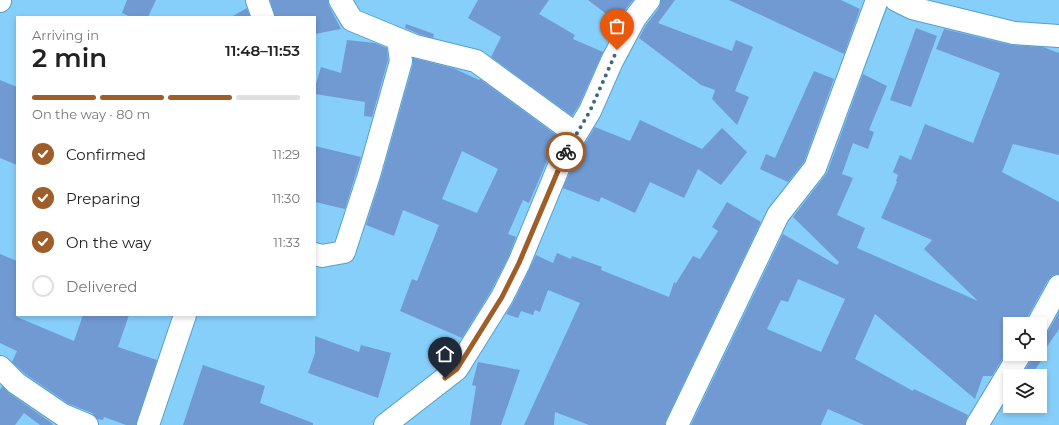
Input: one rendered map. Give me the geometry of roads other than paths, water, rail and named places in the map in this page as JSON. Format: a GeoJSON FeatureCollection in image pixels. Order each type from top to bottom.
{"type":"FeatureCollection","features":[{"type":"Feature","properties":{"kind":"street"},"geometry":{"type":"LineString","coordinates":[[257,0],[263,16]]}},
{"type":"Feature","properties":{"kind":"street"},"geometry":{"type":"LineString","coordinates":[[340,0],[352,20],[415,46],[476,61],[576,134]]}},
{"type":"Feature","properties":{"kind":"street"},"geometry":{"type":"LineString","coordinates":[[385,425],[457,369],[502,297],[519,263],[564,154],[590,111],[612,61],[635,18],[649,0]]}},
{"type":"Feature","properties":{"kind":"street"},"geometry":{"type":"LineString","coordinates":[[677,425],[778,215],[815,168],[877,0]]}},
{"type":"Feature","properties":{"kind":"street"},"geometry":{"type":"LineString","coordinates":[[896,0],[912,8],[1014,33],[1059,36]]}},
{"type":"Feature","properties":{"kind":"street"},"geometry":{"type":"LineString","coordinates":[[316,254],[322,256],[344,252],[369,175],[401,61],[398,39]]}},
{"type":"Feature","properties":{"kind":"street"},"geometry":{"type":"LineString","coordinates":[[1042,317],[1059,286]]}},
{"type":"Feature","properties":{"kind":"street"},"geometry":{"type":"LineString","coordinates":[[148,425],[185,316]]}},
{"type":"Feature","properties":{"kind":"street"},"geometry":{"type":"LineString","coordinates":[[977,425],[1016,361]]}},
{"type":"Feature","properties":{"kind":"street"},"geometry":{"type":"LineString","coordinates":[[0,367],[62,420],[87,425]]}}]}
